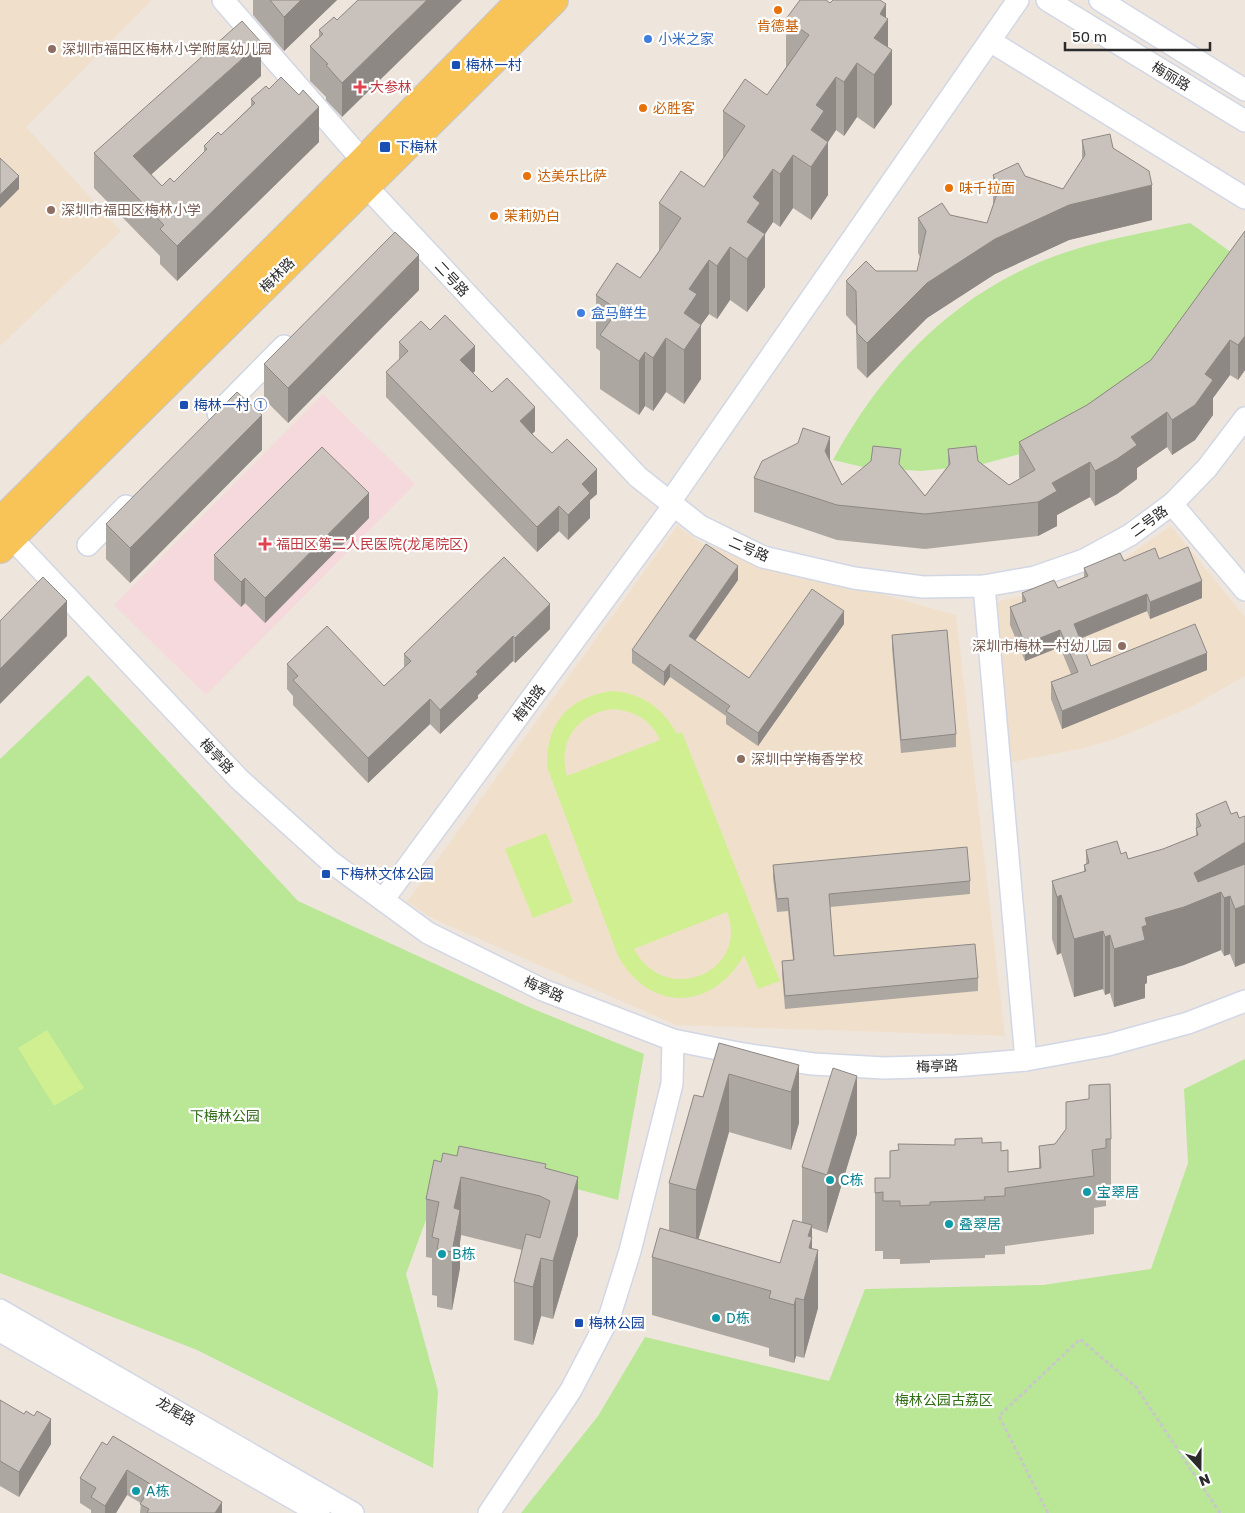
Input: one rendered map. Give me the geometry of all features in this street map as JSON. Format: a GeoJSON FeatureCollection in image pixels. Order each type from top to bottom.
{"type":"FeatureCollection","features":[{"type":"Feature","properties":{"kind":"main road","name":"梅林路"},"geometry":{"type":"LineString","coordinates":[[364,174],[521,0]]}},
{"type":"Feature","properties":{"kind":"main road","name":"梅林路"},"geometry":{"type":"LineString","coordinates":[[3,534],[364,174],[554,0]]}},
{"type":"Feature","properties":{"kind":"street","name":"二号路"},"geometry":{"type":"LineString","coordinates":[[223,0],[364,174],[396,233],[638,477],[700,526],[763,557],[854,578],[923,587],[984,586],[1035,577],[1084,560],[1130,535],[1172,504],[1207,468],[1245,418]]}},
{"type":"Feature","properties":{"kind":"street","name":"梅怡路"},"geometry":{"type":"LineString","coordinates":[[383,900],[672,504],[1018,0]]}},
{"type":"Feature","properties":{"kind":"street","name":"梅丽路"},"geometry":{"type":"LineString","coordinates":[[1047,0],[1245,121]]}},
{"type":"Feature","properties":{"kind":"street","name":"梅丽路"},"geometry":{"type":"LineString","coordinates":[[1100,0],[1245,90]]}},
{"type":"Feature","properties":{"kind":"street"},"geometry":{"type":"LineString","coordinates":[[990,41],[1245,198]]}},
{"type":"Feature","properties":{"kind":"street"},"geometry":{"type":"LineString","coordinates":[[207,425],[298,332]]}},
{"type":"Feature","properties":{"kind":"street"},"geometry":{"type":"LineString","coordinates":[[88,545],[137,495]]}},
{"type":"Feature","properties":{"kind":"street"},"geometry":{"type":"LineString","coordinates":[[1172,504],[1245,590]]}},
{"type":"Feature","properties":{"kind":"street","name":"梅亭路"},"geometry":{"type":"LineString","coordinates":[[3,534],[239,779],[331,862],[428,933],[543,990],[673,1040],[743,1054],[813,1064],[902,1068],[955,1066],[1026,1060],[1108,1045],[1188,1022],[1245,1001]]}},
{"type":"Feature","properties":{"kind":"street"},"geometry":{"type":"LineString","coordinates":[[984,586],[1026,1060]]}},
{"type":"Feature","properties":{"kind":"street"},"geometry":{"type":"LineString","coordinates":[[489,1513],[571,1390],[610,1315],[632,1244],[672,1084],[673,1040]]}},
{"type":"Feature","properties":{"kind":"street","name":"龙尾路"},"geometry":{"type":"LineString","coordinates":[[0,1310],[319,1513]]}},
{"type":"Feature","properties":{"kind":"street","name":"龙尾路"},"geometry":{"type":"LineString","coordinates":[[0,1331],[296,1499],[353,1513]]}},
{"type":"Feature","properties":{"kind":"path"},"geometry":{"type":"LineString","coordinates":[[1048,1513],[999,1416],[1080,1339],[1136,1387],[1220,1513]]}},
{"type":"Feature","properties":{"kind":"shaded area"},"geometry":{"type":"Polygon","coordinates":[[[0,0],[152,0],[26,127],[121,231],[0,346],[0,0]]]}},
{"type":"Feature","properties":{"kind":"shaded area","name":"福田区第二人民医院(龙尾院区)"},"geometry":{"type":"Polygon","coordinates":[[[323,394],[415,484],[206,695],[114,605],[323,394]]]}},
{"type":"Feature","properties":{"kind":"shaded area","name":"深圳中学梅香学校"},"geometry":{"type":"Polygon","coordinates":[[[677,526],[703,544],[956,615],[1005,1036],[676,1025],[434,919],[407,902],[677,526]]]}},
{"type":"Feature","properties":{"kind":"shaded area","name":"深圳市梅林一村幼儿园"},"geometry":{"type":"Polygon","coordinates":[[[1171,526],[1245,617],[1245,676],[1187,709],[1120,737],[1085,748],[1011,762],[995,602],[1058,588],[1118,563],[1171,526]]]}},
{"type":"Feature","properties":{"kind":"green space"},"geometry":{"type":"Polygon","coordinates":[[[1190,223],[1238,257],[1148,379],[1035,450],[979,465],[921,471],[863,467],[833,460],[881,386],[909,354],[939,325],[972,299],[1008,277],[1048,259],[1090,245],[1190,223]]]}},
{"type":"Feature","properties":{"kind":"green space","name":"下梅林公园"},"geometry":{"type":"Polygon","coordinates":[[[88,675],[298,901],[531,1008],[644,1054],[618,1200],[450,1155],[406,1274],[438,1391],[433,1468],[197,1350],[0,1273],[0,759],[88,675]]]}},
{"type":"Feature","properties":{"kind":"green space"},"geometry":{"type":"Polygon","coordinates":[[[613,691],[634,695],[658,709],[677,734],[682,732],[780,981],[758,989],[744,955],[731,973],[716,987],[699,995],[681,998],[664,995],[647,988],[631,975],[618,956],[547,767],[551,737],[563,714],[584,699],[613,691]],[[613,709],[590,716],[573,731],[565,751],[567,776],[660,740],[652,727],[635,714],[613,709]],[[727,912],[634,949],[648,967],[665,977],[684,979],[701,975],[716,966],[727,951],[731,933],[727,912]]]}},
{"type":"Feature","properties":{"kind":"green space"},"geometry":{"type":"Polygon","coordinates":[[[546,833],[573,902],[533,918],[505,849],[546,833]]]}},
{"type":"Feature","properties":{"kind":"green space"},"geometry":{"type":"Polygon","coordinates":[[[47,1030],[84,1088],[54,1106],[18,1048],[47,1030]]]}},
{"type":"Feature","properties":{"kind":"green space","name":"梅林公园古荔区"},"geometry":{"type":"Polygon","coordinates":[[[1245,1059],[1245,1513],[521,1513],[598,1416],[645,1337],[829,1381],[865,1289],[1043,1285],[1151,1269],[1188,1163],[1184,1089],[1245,1059]]]}},
{"type":"Feature","properties":{"kind":"building"},"geometry":{"type":"Polygon","coordinates":[[[270,0],[301,0],[284,17],[270,0]]]}},
{"type":"Feature","properties":{"kind":"building"},"geometry":{"type":"Polygon","coordinates":[[[358,0],[427,0],[342,83],[326,65],[328,64],[310,46],[323,34],[319,30],[334,17],[337,20],[358,0]]]}},
{"type":"Feature","properties":{"kind":"building"},"geometry":{"type":"Polygon","coordinates":[[[800,0],[826,0],[830,3],[833,0],[880,0],[886,4],[880,14],[888,19],[874,38],[892,50],[874,75],[857,63],[844,82],[836,77],[816,105],[824,111],[811,130],[828,142],[811,167],[793,155],[780,174],[773,169],[753,197],[760,203],[747,222],[765,234],[747,259],[730,247],[717,266],[709,260],[689,289],[697,294],[684,313],[701,325],[684,350],[666,338],[653,358],[645,352],[639,361],[600,335],[618,310],[596,295],[617,263],[640,278],[658,253],[681,218],[659,203],[681,171],[704,187],[745,126],[723,111],[745,79],[767,95],[809,35],[786,19],[800,0]]]}},
{"type":"Feature","properties":{"kind":"building"},"geometry":{"type":"Polygon","coordinates":[[[242,21],[261,42],[133,156],[162,186],[170,178],[174,182],[207,149],[204,146],[218,132],[221,135],[255,103],[251,99],[266,86],[269,89],[281,77],[299,95],[303,90],[319,107],[177,246],[160,229],[164,225],[94,153],[242,21]]]}},
{"type":"Feature","properties":{"kind":"building"},"geometry":{"type":"Polygon","coordinates":[[[1110,134],[1113,148],[1149,171],[1152,185],[1069,205],[995,239],[927,283],[867,343],[857,333],[856,291],[846,281],[866,261],[876,271],[917,271],[926,231],[918,218],[942,203],[950,215],[987,223],[999,188],[993,175],[1018,163],[1025,176],[1063,189],[1085,155],[1082,140],[1110,134]]]}},
{"type":"Feature","properties":{"kind":"building"},"geometry":{"type":"Polygon","coordinates":[[[0,158],[19,176],[0,195],[0,158]]]}},
{"type":"Feature","properties":{"kind":"building"},"geometry":{"type":"Polygon","coordinates":[[[1245,231],[1245,336],[1238,345],[1230,340],[1205,374],[1213,380],[1195,405],[1172,420],[1167,412],[1131,437],[1137,445],[1095,471],[1090,462],[1052,483],[1057,491],[1038,502],[925,514],[837,505],[754,478],[762,461],[798,443],[803,428],[830,437],[825,451],[842,485],[871,461],[873,446],[901,449],[899,464],[925,496],[950,464],[948,449],[976,446],[978,461],[1009,485],[1035,470],[1019,442],[1087,405],[1151,360],[1245,231]]]}},
{"type":"Feature","properties":{"kind":"building"},"geometry":{"type":"Polygon","coordinates":[[[395,232],[419,255],[288,388],[264,364],[395,232]]]}},
{"type":"Feature","properties":{"kind":"building"},"geometry":{"type":"Polygon","coordinates":[[[445,315],[475,346],[460,360],[492,392],[507,378],[535,407],[520,421],[533,435],[552,453],[567,439],[597,469],[582,484],[590,493],[568,515],[559,506],[537,527],[386,372],[408,351],[399,342],[421,321],[430,330],[445,315]]]}},
{"type":"Feature","properties":{"kind":"building"},"geometry":{"type":"Polygon","coordinates":[[[237,392],[262,415],[130,548],[106,524],[237,392]]]}},
{"type":"Feature","properties":{"kind":"building","name":"福田区第二人民医院(龙尾院区)"},"geometry":{"type":"Polygon","coordinates":[[[322,447],[369,493],[265,598],[245,578],[241,582],[214,555],[322,447]]]}},
{"type":"Feature","properties":{"kind":"building"},"geometry":{"type":"Polygon","coordinates":[[[706,544],[738,566],[689,636],[749,678],[812,589],[844,611],[758,733],[726,711],[730,706],[670,664],[664,672],[632,650],[706,544]]]}},
{"type":"Feature","properties":{"kind":"building"},"geometry":{"type":"Polygon","coordinates":[[[1188,547],[1202,581],[1150,602],[1147,594],[1074,624],[1091,666],[1195,624],[1207,653],[1062,711],[1051,682],[1078,672],[1060,630],[1025,644],[1010,607],[1026,601],[1022,593],[1054,580],[1058,588],[1088,576],[1084,568],[1120,553],[1124,561],[1155,548],[1159,559],[1188,547]]]}},
{"type":"Feature","properties":{"kind":"building"},"geometry":{"type":"Polygon","coordinates":[[[504,557],[550,604],[515,638],[513,636],[476,672],[478,674],[440,710],[430,699],[368,758],[293,680],[298,676],[287,664],[327,626],[384,686],[411,661],[404,654],[504,557]]]}},
{"type":"Feature","properties":{"kind":"building"},"geometry":{"type":"Polygon","coordinates":[[[43,577],[67,601],[0,669],[0,621],[43,577]]]}},
{"type":"Feature","properties":{"kind":"building"},"geometry":{"type":"Polygon","coordinates":[[[947,630],[956,734],[901,740],[892,635],[947,630]]]}},
{"type":"Feature","properties":{"kind":"building"},"geometry":{"type":"Polygon","coordinates":[[[1226,801],[1231,814],[1237,812],[1239,818],[1245,816],[1245,842],[1194,873],[1198,882],[1245,864],[1245,905],[1235,909],[1230,896],[1224,898],[1221,892],[1184,907],[1145,918],[1147,925],[1142,927],[1145,940],[1114,949],[1110,935],[1105,937],[1103,931],[1074,939],[1061,895],[1057,897],[1052,881],[1086,871],[1084,865],[1089,863],[1086,850],[1117,841],[1121,854],[1126,852],[1128,859],[1163,849],[1198,835],[1196,828],[1201,826],[1196,814],[1226,801]]]}},
{"type":"Feature","properties":{"kind":"building"},"geometry":{"type":"Polygon","coordinates":[[[967,847],[970,881],[829,894],[834,956],[975,944],[978,978],[785,996],[782,961],[794,960],[788,898],[777,899],[773,865],[967,847]]]}},
{"type":"Feature","properties":{"kind":"building"},"geometry":{"type":"Polygon","coordinates":[[[719,1043],[799,1065],[791,1092],[729,1074],[696,1190],[669,1183],[694,1095],[703,1097],[719,1043]]]}},
{"type":"Feature","properties":{"kind":"building"},"geometry":{"type":"Polygon","coordinates":[[[833,1068],[857,1076],[827,1175],[802,1167],[833,1068]]]}},
{"type":"Feature","properties":{"kind":"building"},"geometry":{"type":"Polygon","coordinates":[[[1110,1084],[1111,1139],[1106,1139],[1106,1148],[1092,1150],[1094,1176],[1005,1188],[1005,1196],[984,1197],[985,1200],[930,1202],[930,1205],[900,1206],[900,1201],[883,1201],[883,1192],[875,1193],[875,1178],[890,1178],[890,1151],[899,1150],[898,1144],[955,1145],[955,1139],[982,1138],[982,1143],[1001,1142],[1001,1151],[1008,1150],[1008,1172],[1041,1168],[1039,1146],[1055,1144],[1066,1129],[1066,1102],[1089,1099],[1089,1085],[1110,1084]]]}},
{"type":"Feature","properties":{"kind":"building"},"geometry":{"type":"Polygon","coordinates":[[[459,1146],[546,1164],[545,1168],[578,1177],[553,1261],[541,1258],[533,1287],[514,1282],[526,1234],[540,1238],[550,1201],[540,1196],[461,1177],[454,1208],[460,1210],[452,1252],[437,1249],[439,1239],[432,1237],[439,1202],[426,1199],[434,1160],[441,1162],[443,1153],[457,1156],[459,1146]]]}},
{"type":"Feature","properties":{"kind":"building"},"geometry":{"type":"Polygon","coordinates":[[[793,1220],[812,1225],[808,1236],[812,1237],[809,1248],[818,1250],[804,1300],[796,1298],[794,1305],[769,1298],[771,1291],[652,1257],[660,1228],[780,1263],[793,1220]]]}},
{"type":"Feature","properties":{"kind":"building"},"geometry":{"type":"Polygon","coordinates":[[[0,1400],[24,1414],[26,1411],[34,1416],[37,1411],[51,1419],[19,1472],[0,1461],[0,1400]]]}},
{"type":"Feature","properties":{"kind":"building"},"geometry":{"type":"Polygon","coordinates":[[[113,1436],[222,1502],[215,1513],[147,1513],[149,1509],[140,1504],[152,1485],[127,1470],[105,1506],[91,1497],[96,1488],[80,1478],[102,1442],[107,1445],[113,1436]]]}},
{"type":"Feature","properties":{"kind":"place","name":"肯德基"},"geometry":{"type":"Point","coordinates":[778,10]}},
{"type":"Feature","properties":{"kind":"place","name":"小米之家"},"geometry":{"type":"Point","coordinates":[648,39]}},
{"type":"Feature","properties":{"kind":"place","name":"深圳市福田区梅林小学附属幼儿园"},"geometry":{"type":"Point","coordinates":[52,49]}},
{"type":"Feature","properties":{"kind":"place","name":"梅林一村"},"geometry":{"type":"Point","coordinates":[456,65]}},
{"type":"Feature","properties":{"kind":"place","name":"大参林"},"geometry":{"type":"Point","coordinates":[360,87]}},
{"type":"Feature","properties":{"kind":"place","name":"必胜客"},"geometry":{"type":"Point","coordinates":[643,108]}},
{"type":"Feature","properties":{"kind":"place","name":"下梅林"},"geometry":{"type":"Point","coordinates":[385,147]}},
{"type":"Feature","properties":{"kind":"place","name":"达美乐比萨"},"geometry":{"type":"Point","coordinates":[527,176]}},
{"type":"Feature","properties":{"kind":"place","name":"味千拉面"},"geometry":{"type":"Point","coordinates":[949,188]}},
{"type":"Feature","properties":{"kind":"place","name":"深圳市福田区梅林小学"},"geometry":{"type":"Point","coordinates":[51,210]}},
{"type":"Feature","properties":{"kind":"place","name":"茉莉奶白"},"geometry":{"type":"Point","coordinates":[494,216]}},
{"type":"Feature","properties":{"kind":"place","name":"盒马鲜生"},"geometry":{"type":"Point","coordinates":[581,313]}},
{"type":"Feature","properties":{"kind":"place","name":"梅林一村 ①"},"geometry":{"type":"Point","coordinates":[184,405]}},
{"type":"Feature","properties":{"kind":"place","name":"福田区第二人民医院(龙尾院区)"},"geometry":{"type":"Point","coordinates":[265,544]}},
{"type":"Feature","properties":{"kind":"place","name":"深圳市梅林一村幼儿园"},"geometry":{"type":"Point","coordinates":[1122,646]}},
{"type":"Feature","properties":{"kind":"place","name":"深圳中学梅香学校"},"geometry":{"type":"Point","coordinates":[741,759]}},
{"type":"Feature","properties":{"kind":"place","name":"下梅林文体公园"},"geometry":{"type":"Point","coordinates":[326,874]}},
{"type":"Feature","properties":{"kind":"place","name":"C栋"},"geometry":{"type":"Point","coordinates":[830,1180]}},
{"type":"Feature","properties":{"kind":"place","name":"宝翠居"},"geometry":{"type":"Point","coordinates":[1087,1192]}},
{"type":"Feature","properties":{"kind":"place","name":"叠翠居"},"geometry":{"type":"Point","coordinates":[949,1224]}},
{"type":"Feature","properties":{"kind":"place","name":"B栋"},"geometry":{"type":"Point","coordinates":[442,1254]}},
{"type":"Feature","properties":{"kind":"place","name":"D栋"},"geometry":{"type":"Point","coordinates":[716,1318]}},
{"type":"Feature","properties":{"kind":"place","name":"梅林公园"},"geometry":{"type":"Point","coordinates":[579,1323]}},
{"type":"Feature","properties":{"kind":"place","name":"A栋"},"geometry":{"type":"Point","coordinates":[136,1491]}}]}
